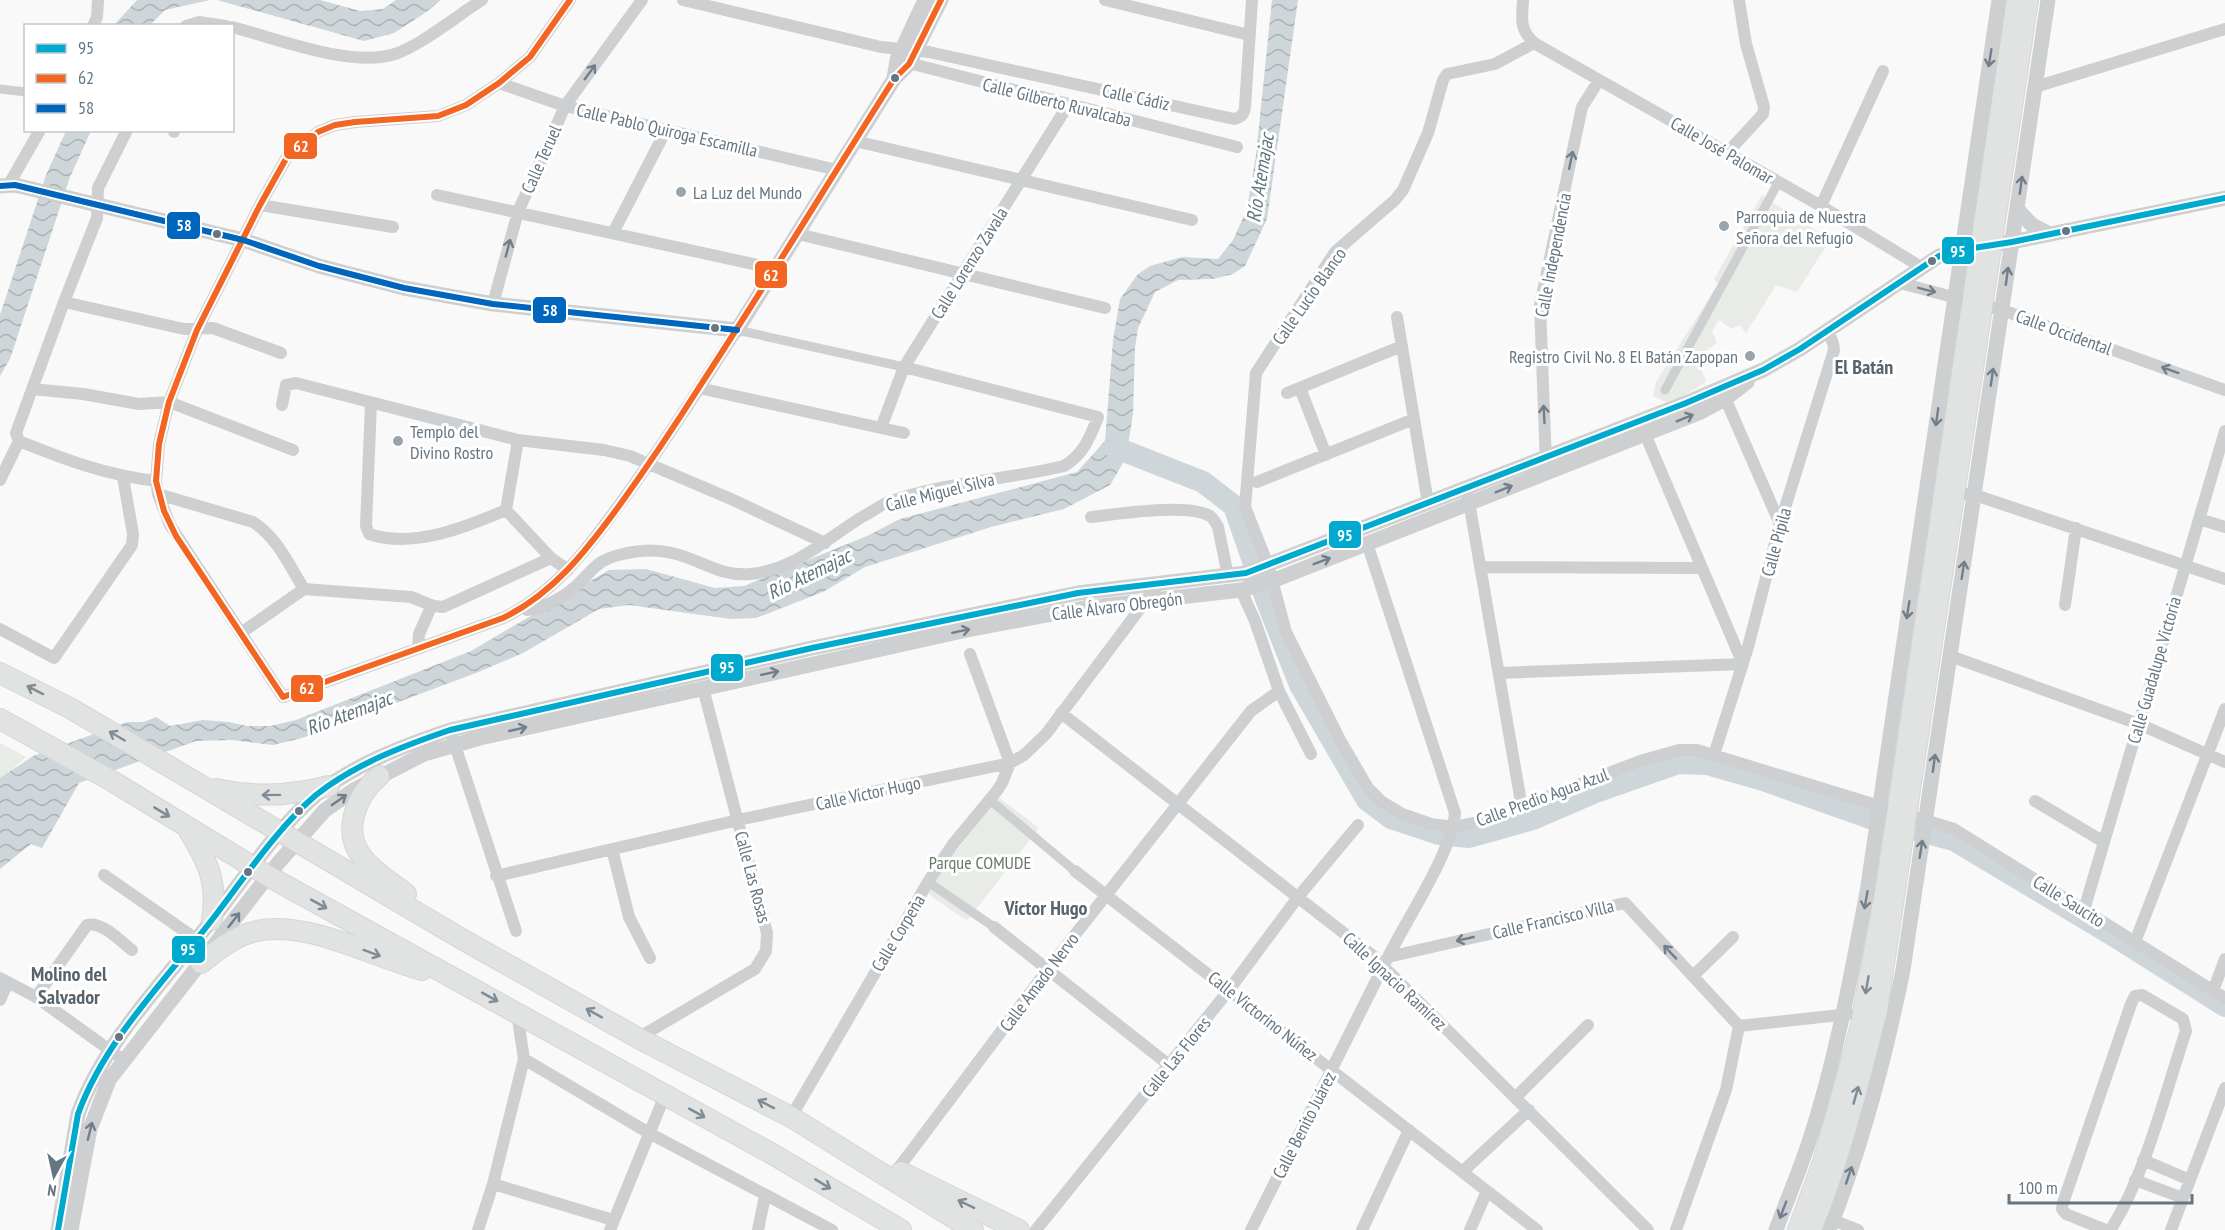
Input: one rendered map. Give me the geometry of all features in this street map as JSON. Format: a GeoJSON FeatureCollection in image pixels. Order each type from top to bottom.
{"type":"FeatureCollection","features":[{"type":"Feature","properties":{"kind":"highway"},"geometry":{"type":"LineString","coordinates":[[0,673],[69,708],[460,938],[639,1038],[791,1117],[973,1230]]}},
{"type":"Feature","properties":{"kind":"highway"},"geometry":{"type":"LineString","coordinates":[[0,719],[112,781],[260,871],[774,1155],[901,1230]]}},
{"type":"Feature","properties":{"kind":"highway"},"geometry":{"type":"LineString","coordinates":[[379,776],[364,793],[354,815],[353,837],[358,851],[367,863],[460,938]]}},
{"type":"Feature","properties":{"kind":"highway"},"geometry":{"type":"LineString","coordinates":[[197,783],[236,793],[268,796],[299,794],[329,786]]}},
{"type":"Feature","properties":{"kind":"highway"},"geometry":{"type":"LineString","coordinates":[[186,826],[202,850],[211,873],[214,896],[212,920]]}},
{"type":"Feature","properties":{"kind":"highway"},"geometry":{"type":"LineString","coordinates":[[201,963],[244,934],[280,929],[324,936],[416,969],[454,978]]}},
{"type":"Feature","properties":{"kind":"highway"},"geometry":{"type":"LineString","coordinates":[[836,1144],[897,1170],[1019,1230]]}},
{"type":"Feature","properties":{"kind":"highway"},"geometry":{"type":"LineString","coordinates":[[872,1214],[894,1230]]}},
{"type":"Feature","properties":{"kind":"main road"},"geometry":{"type":"LineString","coordinates":[[1797,1230],[1822,1162],[1870,1012],[1908,875],[1902,814],[1942,491],[2016,0]]}},
{"type":"Feature","properties":{"kind":"main road"},"geometry":{"type":"LineString","coordinates":[[1977,247],[2029,0]]}},
{"type":"Feature","properties":{"kind":"main road"},"geometry":{"type":"LineString","coordinates":[[1812,1230],[1855,1101],[1870,1012],[1883,843],[1902,814]]}},
{"type":"Feature","properties":{"kind":"street"},"geometry":{"type":"LineString","coordinates":[[94,24],[97,17],[98,0]]}},
{"type":"Feature","properties":{"kind":"street"},"geometry":{"type":"LineString","coordinates":[[234,28],[336,55],[351,58],[380,58],[410,48],[482,0]]}},
{"type":"Feature","properties":{"kind":"street"},"geometry":{"type":"LineString","coordinates":[[570,0],[530,57],[499,83],[466,105],[438,116],[335,125],[318,132],[287,157],[197,330],[169,402],[159,444],[156,480],[158,494],[176,536],[283,697],[521,610],[542,595],[568,570],[592,542],[650,464],[798,234],[941,0]]}},
{"type":"Feature","properties":{"kind":"street","name":"Calle Teruel"},"geometry":{"type":"LineString","coordinates":[[494,304],[518,212],[565,106],[642,0]]}},
{"type":"Feature","properties":{"kind":"street","name":"Calle Gilberto Ruvalcaba"},"geometry":{"type":"LineString","coordinates":[[683,0],[881,47],[1068,105],[1237,147]]}},
{"type":"Feature","properties":{"kind":"street"},"geometry":{"type":"LineString","coordinates":[[906,56],[925,0]]}},
{"type":"Feature","properties":{"kind":"street"},"geometry":{"type":"LineString","coordinates":[[1105,0],[1249,35]]}},
{"type":"Feature","properties":{"kind":"street","name":"Calle Cádiz"},"geometry":{"type":"LineString","coordinates":[[906,56],[1234,119],[1244,113],[1252,0]]}},
{"type":"Feature","properties":{"kind":"street","name":"Calle José Palomar"},"geometry":{"type":"LineString","coordinates":[[1523,0],[1524,32],[1534,43],[1821,206],[1921,267]]}},
{"type":"Feature","properties":{"kind":"street"},"geometry":{"type":"LineString","coordinates":[[1727,153],[1763,114],[1764,107],[1748,54],[1739,0]]}},
{"type":"Feature","properties":{"kind":"street"},"geometry":{"type":"LineString","coordinates":[[1977,247],[1999,0]]}},
{"type":"Feature","properties":{"kind":"street"},"geometry":{"type":"LineString","coordinates":[[1902,814],[1950,656],[2048,0]]}},
{"type":"Feature","properties":{"kind":"street"},"geometry":{"type":"LineString","coordinates":[[192,24],[199,22],[216,24]]}},
{"type":"Feature","properties":{"kind":"street"},"geometry":{"type":"LineString","coordinates":[[2035,87],[2225,29]]}},
{"type":"Feature","properties":{"kind":"street","name":"Calle Lucio Blanco"},"geometry":{"type":"LineString","coordinates":[[1266,566],[1245,507],[1257,373],[1335,252],[1395,200],[1403,190],[1428,134],[1443,80],[1447,74],[1495,64],[1534,43]]}},
{"type":"Feature","properties":{"kind":"street"},"geometry":{"type":"LineString","coordinates":[[1821,206],[1883,71]]}},
{"type":"Feature","properties":{"kind":"street","name":"Calle Independencia"},"geometry":{"type":"LineString","coordinates":[[1546,465],[1540,305],[1582,107],[1599,80]]}},
{"type":"Feature","properties":{"kind":"street","name":"Calle Pablo Quiroga Escamilla"},"geometry":{"type":"LineString","coordinates":[[499,83],[565,106],[837,170]]}},
{"type":"Feature","properties":{"kind":"street"},"geometry":{"type":"LineString","coordinates":[[0,89],[24,92]]}},
{"type":"Feature","properties":{"kind":"street","name":"Calle Lorenzo Zavala"},"geometry":{"type":"LineString","coordinates":[[881,428],[904,367],[1068,105]]}},
{"type":"Feature","properties":{"kind":"street"},"geometry":{"type":"LineString","coordinates":[[613,233],[666,130]]}},
{"type":"Feature","properties":{"kind":"street"},"geometry":{"type":"LineString","coordinates":[[39,132],[8,186],[243,240],[330,269],[404,288],[494,304],[737,330],[904,367]]}},
{"type":"Feature","properties":{"kind":"street"},"geometry":{"type":"LineString","coordinates":[[0,480],[19,441],[16,433],[63,302],[97,218],[92,205],[98,188],[126,132]]}},
{"type":"Feature","properties":{"kind":"street"},"geometry":{"type":"LineString","coordinates":[[855,141],[1192,220]]}},
{"type":"Feature","properties":{"kind":"street"},"geometry":{"type":"LineString","coordinates":[[1665,390],[1778,183]]}},
{"type":"Feature","properties":{"kind":"street"},"geometry":{"type":"LineString","coordinates":[[437,195],[776,269]]}},
{"type":"Feature","properties":{"kind":"street","name":"Calle Álvaro Obregón"},"geometry":{"type":"LineString","coordinates":[[260,871],[290,836],[314,797],[370,762],[405,745],[703,688],[968,630],[1084,608],[1244,589],[1367,543],[1468,495],[1723,393],[1828,331],[1939,256],[2225,198]]}},
{"type":"Feature","properties":{"kind":"street"},"geometry":{"type":"LineString","coordinates":[[260,205],[393,227]]}},
{"type":"Feature","properties":{"kind":"street"},"geometry":{"type":"LineString","coordinates":[[2017,209],[2032,225],[2049,234]]}},
{"type":"Feature","properties":{"kind":"street"},"geometry":{"type":"LineString","coordinates":[[798,234],[1105,308]]}},
{"type":"Feature","properties":{"kind":"street","name":"Calle Occidental"},"geometry":{"type":"LineString","coordinates":[[1900,283],[2002,310],[2225,390]]}},
{"type":"Feature","properties":{"kind":"street"},"geometry":{"type":"LineString","coordinates":[[63,302],[184,329],[213,328],[281,353]]}},
{"type":"Feature","properties":{"kind":"street"},"geometry":{"type":"LineString","coordinates":[[1397,317],[1428,503]]}},
{"type":"Feature","properties":{"kind":"street","name":"Calle Pípila"},"geometry":{"type":"LineString","coordinates":[[1714,755],[1743,664],[1780,524],[1834,350],[1828,331]]}},
{"type":"Feature","properties":{"kind":"street"},"geometry":{"type":"LineString","coordinates":[[1287,393],[1401,346]]}},
{"type":"Feature","properties":{"kind":"street","name":"Calle Miguel Silva"},"geometry":{"type":"LineString","coordinates":[[521,610],[534,609],[556,599],[575,587],[590,570],[606,559],[622,554],[652,550],[673,553],[730,574],[750,574],[790,564],[885,504],[963,484],[1064,466],[1075,460],[1083,450],[1098,417],[904,367]]}},
{"type":"Feature","properties":{"kind":"street"},"geometry":{"type":"LineString","coordinates":[[282,405],[286,386],[291,383],[518,440],[604,450],[630,456],[731,499],[825,543]]}},
{"type":"Feature","properties":{"kind":"street"},"geometry":{"type":"LineString","coordinates":[[699,388],[904,433]]}},
{"type":"Feature","properties":{"kind":"street"},"geometry":{"type":"LineString","coordinates":[[1300,388],[1326,454]]}},
{"type":"Feature","properties":{"kind":"street"},"geometry":{"type":"LineString","coordinates":[[32,389],[83,394],[139,404],[169,402],[292,450]]}},
{"type":"Feature","properties":{"kind":"street"},"geometry":{"type":"LineString","coordinates":[[1723,393],[1780,524]]}},
{"type":"Feature","properties":{"kind":"street","name":"Calle Álvaro Obregón"},"geometry":{"type":"LineString","coordinates":[[1546,465],[1645,434],[1701,412],[1723,393]]}},
{"type":"Feature","properties":{"kind":"street"},"geometry":{"type":"LineString","coordinates":[[371,403],[366,526],[369,534],[390,539],[415,538],[444,532],[506,510]]}},
{"type":"Feature","properties":{"kind":"street"},"geometry":{"type":"LineString","coordinates":[[1257,482],[1414,419]]}},
{"type":"Feature","properties":{"kind":"street","name":"Calle Guadalupe Victoria"},"geometry":{"type":"LineString","coordinates":[[2084,910],[2225,430]]}},
{"type":"Feature","properties":{"kind":"street"},"geometry":{"type":"LineString","coordinates":[[1498,673],[1743,664],[1645,434]]}},
{"type":"Feature","properties":{"kind":"street"},"geometry":{"type":"LineString","coordinates":[[506,510],[518,440]]}},
{"type":"Feature","properties":{"kind":"street"},"geometry":{"type":"LineString","coordinates":[[19,441],[67,461],[123,477],[156,480]]}},
{"type":"Feature","properties":{"kind":"street"},"geometry":{"type":"LineString","coordinates":[[0,629],[54,658],[132,545],[134,534],[123,477]]}},
{"type":"Feature","properties":{"kind":"street"},"geometry":{"type":"LineString","coordinates":[[1942,491],[1974,495],[2186,564],[2225,579]]}},
{"type":"Feature","properties":{"kind":"street"},"geometry":{"type":"LineString","coordinates":[[158,494],[253,522],[265,530],[274,541],[304,589]]}},
{"type":"Feature","properties":{"kind":"street"},"geometry":{"type":"LineString","coordinates":[[1468,495],[1522,808]]}},
{"type":"Feature","properties":{"kind":"street","name":"Calle Álvaro Obregón"},"geometry":{"type":"LineString","coordinates":[[290,836],[325,810],[379,776],[452,737],[823,646],[1078,593],[1235,575],[1266,566],[1428,503],[1468,495]]}},
{"type":"Feature","properties":{"kind":"street"},"geometry":{"type":"LineString","coordinates":[[506,510],[551,558],[568,570]]}},
{"type":"Feature","properties":{"kind":"street"},"geometry":{"type":"LineString","coordinates":[[1091,517],[1140,511],[1188,511],[1212,517],[1218,527],[1235,575]]}},
{"type":"Feature","properties":{"kind":"street"},"geometry":{"type":"LineString","coordinates":[[2199,519],[2225,528]]}},
{"type":"Feature","properties":{"kind":"street"},"geometry":{"type":"LineString","coordinates":[[2065,605],[2076,528]]}},
{"type":"Feature","properties":{"kind":"street"},"geometry":{"type":"LineString","coordinates":[[1367,543],[1455,813],[1454,827]]}},
{"type":"Feature","properties":{"kind":"street"},"geometry":{"type":"LineString","coordinates":[[241,633],[304,589],[411,597],[430,607],[443,607],[551,558]]}},
{"type":"Feature","properties":{"kind":"street","name":"Calle Predio Agua Azul"},"geometry":{"type":"LineString","coordinates":[[1266,566],[1286,632],[1340,740],[1368,788],[1382,802],[1402,814],[1431,824],[1454,827],[1487,820],[1640,760],[1679,750],[1697,750],[1902,814]]}},
{"type":"Feature","properties":{"kind":"street"},"geometry":{"type":"LineString","coordinates":[[1480,567],[1702,568]]}},
{"type":"Feature","properties":{"kind":"street","name":"Calle Víctor Hugo"},"geometry":{"type":"LineString","coordinates":[[496,876],[738,820],[1010,763],[1024,755],[1046,734],[1160,582]]}},
{"type":"Feature","properties":{"kind":"street"},"geometry":{"type":"LineString","coordinates":[[1244,589],[1279,691],[1311,754]]}},
{"type":"Feature","properties":{"kind":"street"},"geometry":{"type":"LineString","coordinates":[[418,648],[419,634],[430,607]]}},
{"type":"Feature","properties":{"kind":"street"},"geometry":{"type":"LineString","coordinates":[[970,654],[1010,763]]}},
{"type":"Feature","properties":{"kind":"street"},"geometry":{"type":"LineString","coordinates":[[1950,656],[2139,724],[2225,762]]}},
{"type":"Feature","properties":{"kind":"street","name":"Calle Las Rosas"},"geometry":{"type":"LineString","coordinates":[[639,1038],[755,969],[766,951],[767,933],[703,688]]}},
{"type":"Feature","properties":{"kind":"street","name":"Calle Amado Nervo"},"geometry":{"type":"LineString","coordinates":[[897,1170],[1048,969],[1251,711],[1279,691]]}},
{"type":"Feature","properties":{"kind":"street"},"geometry":{"type":"LineString","coordinates":[[2135,942],[2225,709]]}},
{"type":"Feature","properties":{"kind":"street","name":"Calle Ignacio Ramírez"},"geometry":{"type":"LineString","coordinates":[[1061,713],[1372,955],[1386,962],[1648,1230]]}},
{"type":"Feature","properties":{"kind":"street"},"geometry":{"type":"LineString","coordinates":[[452,737],[516,932]]}},
{"type":"Feature","properties":{"kind":"street","name":"Calle Corpeña"},"geometry":{"type":"LineString","coordinates":[[791,1117],[928,882],[953,844],[1002,783],[1010,763]]}},
{"type":"Feature","properties":{"kind":"street","name":"Calle Victorino Núñez"},"geometry":{"type":"LineString","coordinates":[[990,800],[1076,871],[1537,1230]]}},
{"type":"Feature","properties":{"kind":"street"},"geometry":{"type":"LineString","coordinates":[[2035,801],[2104,842]]}},
{"type":"Feature","properties":{"kind":"street","name":"Calle Saucito"},"geometry":{"type":"LineString","coordinates":[[1902,814],[1954,829],[2225,998]]}},
{"type":"Feature","properties":{"kind":"street","name":"Calle Las Flores"},"geometry":{"type":"LineString","coordinates":[[1036,1230],[1229,990],[1298,897],[1358,825]]}},
{"type":"Feature","properties":{"kind":"street","name":"Calle Benito Juárez"},"geometry":{"type":"LineString","coordinates":[[1251,1230],[1437,865],[1454,827]]}},
{"type":"Feature","properties":{"kind":"street"},"geometry":{"type":"LineString","coordinates":[[612,849],[629,917],[650,958]]}},
{"type":"Feature","properties":{"kind":"street"},"geometry":{"type":"LineString","coordinates":[[58,1230],[78,1114],[88,1089],[110,1050],[196,939],[260,871]]}},
{"type":"Feature","properties":{"kind":"street"},"geometry":{"type":"LineString","coordinates":[[71,1230],[90,1129],[109,1080],[201,963],[260,871]]}},
{"type":"Feature","properties":{"kind":"street"},"geometry":{"type":"LineString","coordinates":[[104,875],[196,939]]}},
{"type":"Feature","properties":{"kind":"street"},"geometry":{"type":"LineString","coordinates":[[928,882],[994,927],[1169,1065]]}},
{"type":"Feature","properties":{"kind":"street","name":"Calle Francisco Villa"},"geometry":{"type":"LineString","coordinates":[[1386,962],[1625,903],[1739,1026]]}},
{"type":"Feature","properties":{"kind":"street"},"geometry":{"type":"LineString","coordinates":[[36,997],[87,925],[99,926],[132,950]]}},
{"type":"Feature","properties":{"kind":"street"},"geometry":{"type":"LineString","coordinates":[[1693,976],[1733,937]]}},
{"type":"Feature","properties":{"kind":"street"},"geometry":{"type":"LineString","coordinates":[[2213,991],[2225,959]]}},
{"type":"Feature","properties":{"kind":"street"},"geometry":{"type":"LineString","coordinates":[[0,1000],[4,980],[36,997],[124,1060]]}},
{"type":"Feature","properties":{"kind":"street"},"geometry":{"type":"LineString","coordinates":[[2142,995],[2183,1020],[2186,1030],[2135,1180],[2111,1229],[2106,1230],[2066,1214],[2062,1209],[2131,1004],[2135,996],[2142,995]]}},
{"type":"Feature","properties":{"kind":"street"},"geometry":{"type":"LineString","coordinates":[[478,1230],[493,1184],[524,1059],[517,1012]]}},
{"type":"Feature","properties":{"kind":"street"},"geometry":{"type":"LineString","coordinates":[[1676,1230],[1726,1090],[1739,1026],[1870,1012]]}},
{"type":"Feature","properties":{"kind":"street"},"geometry":{"type":"LineString","coordinates":[[1858,1230],[1831,1225],[1858,1149],[1878,1082],[1870,1012]]}},
{"type":"Feature","properties":{"kind":"street"},"geometry":{"type":"LineString","coordinates":[[1776,1230],[1810,1141],[1870,1012]]}},
{"type":"Feature","properties":{"kind":"street"},"geometry":{"type":"LineString","coordinates":[[1516,1097],[1588,1025]]}},
{"type":"Feature","properties":{"kind":"street"},"geometry":{"type":"LineString","coordinates":[[524,1059],[649,1133],[832,1230]]}},
{"type":"Feature","properties":{"kind":"street"},"geometry":{"type":"LineString","coordinates":[[2171,1230],[2190,1180],[2221,1113],[2225,1088]]}},
{"type":"Feature","properties":{"kind":"street"},"geometry":{"type":"LineString","coordinates":[[493,1184],[612,1225],[665,1095]]}},
{"type":"Feature","properties":{"kind":"street"},"geometry":{"type":"LineString","coordinates":[[1462,1172],[1529,1110]]}},
{"type":"Feature","properties":{"kind":"street"},"geometry":{"type":"LineString","coordinates":[[1362,1230],[1409,1130]]}},
{"type":"Feature","properties":{"kind":"street"},"geometry":{"type":"LineString","coordinates":[[2143,1160],[2190,1180]]}},
{"type":"Feature","properties":{"kind":"street"},"geometry":{"type":"LineString","coordinates":[[2135,1180],[2183,1198]]}},
{"type":"Feature","properties":{"kind":"street"},"geometry":{"type":"LineString","coordinates":[[1470,1230],[1487,1191]]}},
{"type":"Feature","properties":{"kind":"street"},"geometry":{"type":"LineString","coordinates":[[758,1230],[765,1196]]}},
{"type":"Feature","properties":{"kind":"green space"},"geometry":{"type":"Polygon","coordinates":[[[1762,195],[1830,240],[1797,292],[1776,285],[1746,333],[1740,325],[1732,329],[1719,320],[1712,331],[1717,343],[1697,357],[1706,382],[1670,404],[1653,396],[1656,382],[1718,284],[1714,279],[1762,195]]]}},
{"type":"Feature","properties":{"kind":"green space"},"geometry":{"type":"Polygon","coordinates":[[[0,743],[26,757],[0,780],[0,743]]]}},
{"type":"Feature","properties":{"kind":"green space","name":"Parque COMUDE"},"geometry":{"type":"Polygon","coordinates":[[[998,797],[1039,828],[967,921],[927,893],[998,797]]]}},
{"type":"Feature","properties":{"kind":"water"},"geometry":{"type":"Polygon","coordinates":[[[137,0],[210,0],[165,10],[151,24],[115,24],[137,0]]]}},
{"type":"Feature","properties":{"kind":"water"},"geometry":{"type":"Polygon","coordinates":[[[217,0],[320,0],[360,11],[383,9],[396,0],[441,0],[394,33],[364,41],[217,0]]]}},
{"type":"Feature","properties":{"kind":"water","name":"Río Atemajac"},"geometry":{"type":"Polygon","coordinates":[[[1272,0],[1298,0],[1267,219],[1245,266],[1233,274],[1213,279],[1178,280],[1155,292],[1138,328],[1135,348],[1133,414],[1126,458],[1110,485],[1064,509],[991,527],[865,567],[823,592],[756,618],[731,619],[629,605],[599,609],[523,653],[302,738],[273,745],[232,740],[196,741],[79,783],[42,848],[31,844],[0,869],[0,778],[33,756],[127,722],[144,722],[156,717],[170,726],[203,720],[247,726],[270,726],[296,720],[471,651],[609,570],[646,569],[715,588],[744,586],[867,536],[900,519],[1077,472],[1105,441],[1113,340],[1120,299],[1138,274],[1150,266],[1182,257],[1218,259],[1233,240],[1247,209],[1256,155],[1272,0]]]}},
{"type":"Feature","properties":{"kind":"water"},"geometry":{"type":"Polygon","coordinates":[[[66,132],[91,132],[70,177],[10,359],[0,376],[0,315],[46,175],[66,132]]]}},
{"type":"Feature","properties":{"kind":"waterway"},"geometry":{"type":"LineString","coordinates":[[1114,447],[1203,482],[1234,506],[1266,599],[1300,685],[1367,800],[1391,818],[1439,834],[1469,837],[1533,819],[1598,791],[1678,763],[1707,764],[1766,781],[1867,817],[1954,840],[2111,934],[2225,1006]]}},
{"type":"Feature","properties":{"kind":"transit line","name":"62"},"geometry":{"type":"LineString","coordinates":[[570,0],[530,57],[499,83],[466,105],[438,116],[335,125],[318,132],[287,157],[197,330],[169,402],[159,444],[156,481],[164,511],[176,536],[283,697],[503,618],[538,597],[567,570],[619,506],[680,417],[894,79],[909,64],[941,0]]}},
{"type":"Feature","properties":{"kind":"transit line","name":"58"},"geometry":{"type":"LineString","coordinates":[[0,186],[15,185],[243,240],[319,266],[404,288],[493,304],[737,330]]}},
{"type":"Feature","properties":{"kind":"transit line","name":"95"},"geometry":{"type":"LineString","coordinates":[[58,1230],[78,1114],[90,1087],[120,1036],[288,823],[316,795],[363,765],[450,730],[812,648],[1078,593],[1246,573],[1686,403],[1763,370],[1800,349],[1939,256],[2225,198]]}},
{"type":"Feature","properties":{"kind":"place","name":"La Luz del Mundo"},"geometry":{"type":"Point","coordinates":[681,192]}},
{"type":"Feature","properties":{"kind":"place","name":"Parroquia de Nuestra Señora del Refugio"},"geometry":{"type":"Point","coordinates":[1724,226]}},
{"type":"Feature","properties":{"kind":"place","name":"Registro Civil No. 8 El Batán Zapopan"},"geometry":{"type":"Point","coordinates":[1750,356]}},
{"type":"Feature","properties":{"kind":"place","name":"Templo del Divino Rostro"},"geometry":{"type":"Point","coordinates":[398,441]}},
{"type":"Feature","properties":{"kind":"district","name":"El Batán"},"geometry":{"type":"Point","coordinates":[1864,367]}},
{"type":"Feature","properties":{"kind":"district","name":"Víctor Hugo"},"geometry":{"type":"Point","coordinates":[1046,908]}},
{"type":"Feature","properties":{"kind":"district","name":"Molino del Salvador"},"geometry":{"type":"Point","coordinates":[69,986]}}]}
